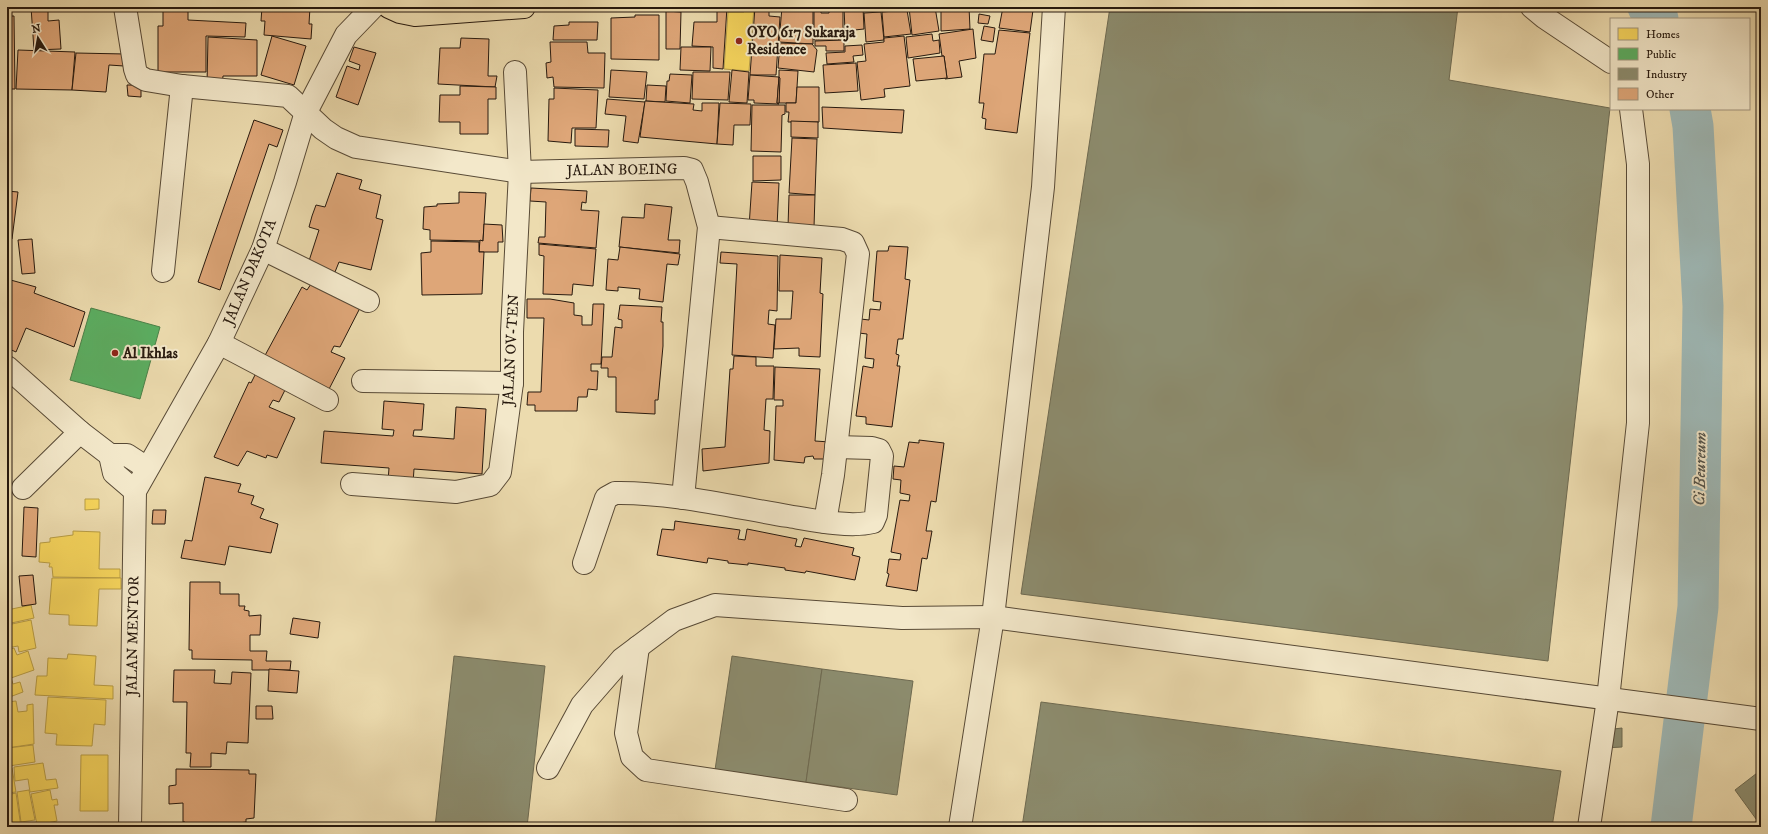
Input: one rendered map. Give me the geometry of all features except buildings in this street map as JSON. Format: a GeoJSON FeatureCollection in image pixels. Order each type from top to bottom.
{"type":"FeatureCollection","features":[{"type":"Feature","properties":{"kind":"main road"},"geometry":{"type":"LineString","coordinates":[[389,7],[400,12],[415,15],[524,7]]}},
{"type":"Feature","properties":{"kind":"street","name":"JALAN BOEING"},"geometry":{"type":"LineString","coordinates":[[126,7],[137,75],[146,80],[182,86],[288,96],[327,132],[356,147],[520,172],[684,168],[692,170],[697,182],[709,227],[683,498]]}},
{"type":"Feature","properties":{"kind":"street","name":"JALAN DAKOTA"},"geometry":{"type":"LineString","coordinates":[[134,491],[219,343],[263,249],[306,112],[346,35],[373,7]]}},
{"type":"Feature","properties":{"kind":"street"},"geometry":{"type":"LineString","coordinates":[[960,827],[993,617],[1043,187],[1054,7]]}},
{"type":"Feature","properties":{"kind":"street"},"geometry":{"type":"LineString","coordinates":[[1532,7],[1544,17],[1610,61]]}},
{"type":"Feature","properties":{"kind":"street","name":"JALAN OV-TEN"},"geometry":{"type":"LineString","coordinates":[[352,484],[456,492],[490,486],[500,472],[512,383],[512,332],[520,172],[515,72]]}},
{"type":"Feature","properties":{"kind":"street"},"geometry":{"type":"LineString","coordinates":[[163,271],[181,109],[182,86]]}},
{"type":"Feature","properties":{"kind":"street"},"geometry":{"type":"LineString","coordinates":[[1589,827],[1608,699],[1638,423],[1638,164],[1631,110]]}},
{"type":"Feature","properties":{"kind":"street"},"geometry":{"type":"LineString","coordinates":[[709,227],[842,239],[853,243],[858,254],[836,447],[825,522]]}},
{"type":"Feature","properties":{"kind":"street"},"geometry":{"type":"LineString","coordinates":[[263,249],[368,301]]}},
{"type":"Feature","properties":{"kind":"street"},"geometry":{"type":"LineString","coordinates":[[219,343],[327,400]]}},
{"type":"Feature","properties":{"kind":"street"},"geometry":{"type":"LineString","coordinates":[[7,367],[80,432],[110,455],[127,455],[147,468]]}},
{"type":"Feature","properties":{"kind":"street"},"geometry":{"type":"LineString","coordinates":[[363,381],[512,383]]}},
{"type":"Feature","properties":{"kind":"street"},"geometry":{"type":"LineString","coordinates":[[23,488],[80,432]]}},
{"type":"Feature","properties":{"kind":"street"},"geometry":{"type":"LineString","coordinates":[[584,563],[606,498],[615,493],[683,498],[825,522],[865,524],[873,522],[876,515],[882,456],[879,450],[872,448],[836,447]]}},
{"type":"Feature","properties":{"kind":"street"},"geometry":{"type":"LineString","coordinates":[[110,455],[114,473],[134,491]]}},
{"type":"Feature","properties":{"kind":"street","name":"JALAN MENTOR"},"geometry":{"type":"LineString","coordinates":[[130,827],[134,491]]}},
{"type":"Feature","properties":{"kind":"street"},"geometry":{"type":"LineString","coordinates":[[548,768],[582,705],[622,659],[674,620],[714,605],[902,618],[993,617],[1761,719]]}},
{"type":"Feature","properties":{"kind":"street"},"geometry":{"type":"LineString","coordinates":[[638,647],[626,733],[632,757],[646,770],[846,800]]}},
{"type":"Feature","properties":{"kind":"waterway","name":"Ci Beureum"},"geometry":{"type":"LineString","coordinates":[[1648,7],[1657,18]]}},
{"type":"Feature","properties":{"kind":"waterway","name":"Ci Beureum"},"geometry":{"type":"LineString","coordinates":[[1671,827],[1698,607],[1703,306],[1693,126],[1690,110]]}},
{"type":"Feature","properties":{"kind":"place","name":"OYO 617 Sukaraja Residence"},"geometry":{"type":"Point","coordinates":[739,41]}},
{"type":"Feature","properties":{"kind":"place","name":"Al Ikhlas"},"geometry":{"type":"Point","coordinates":[115,353]}}]}
